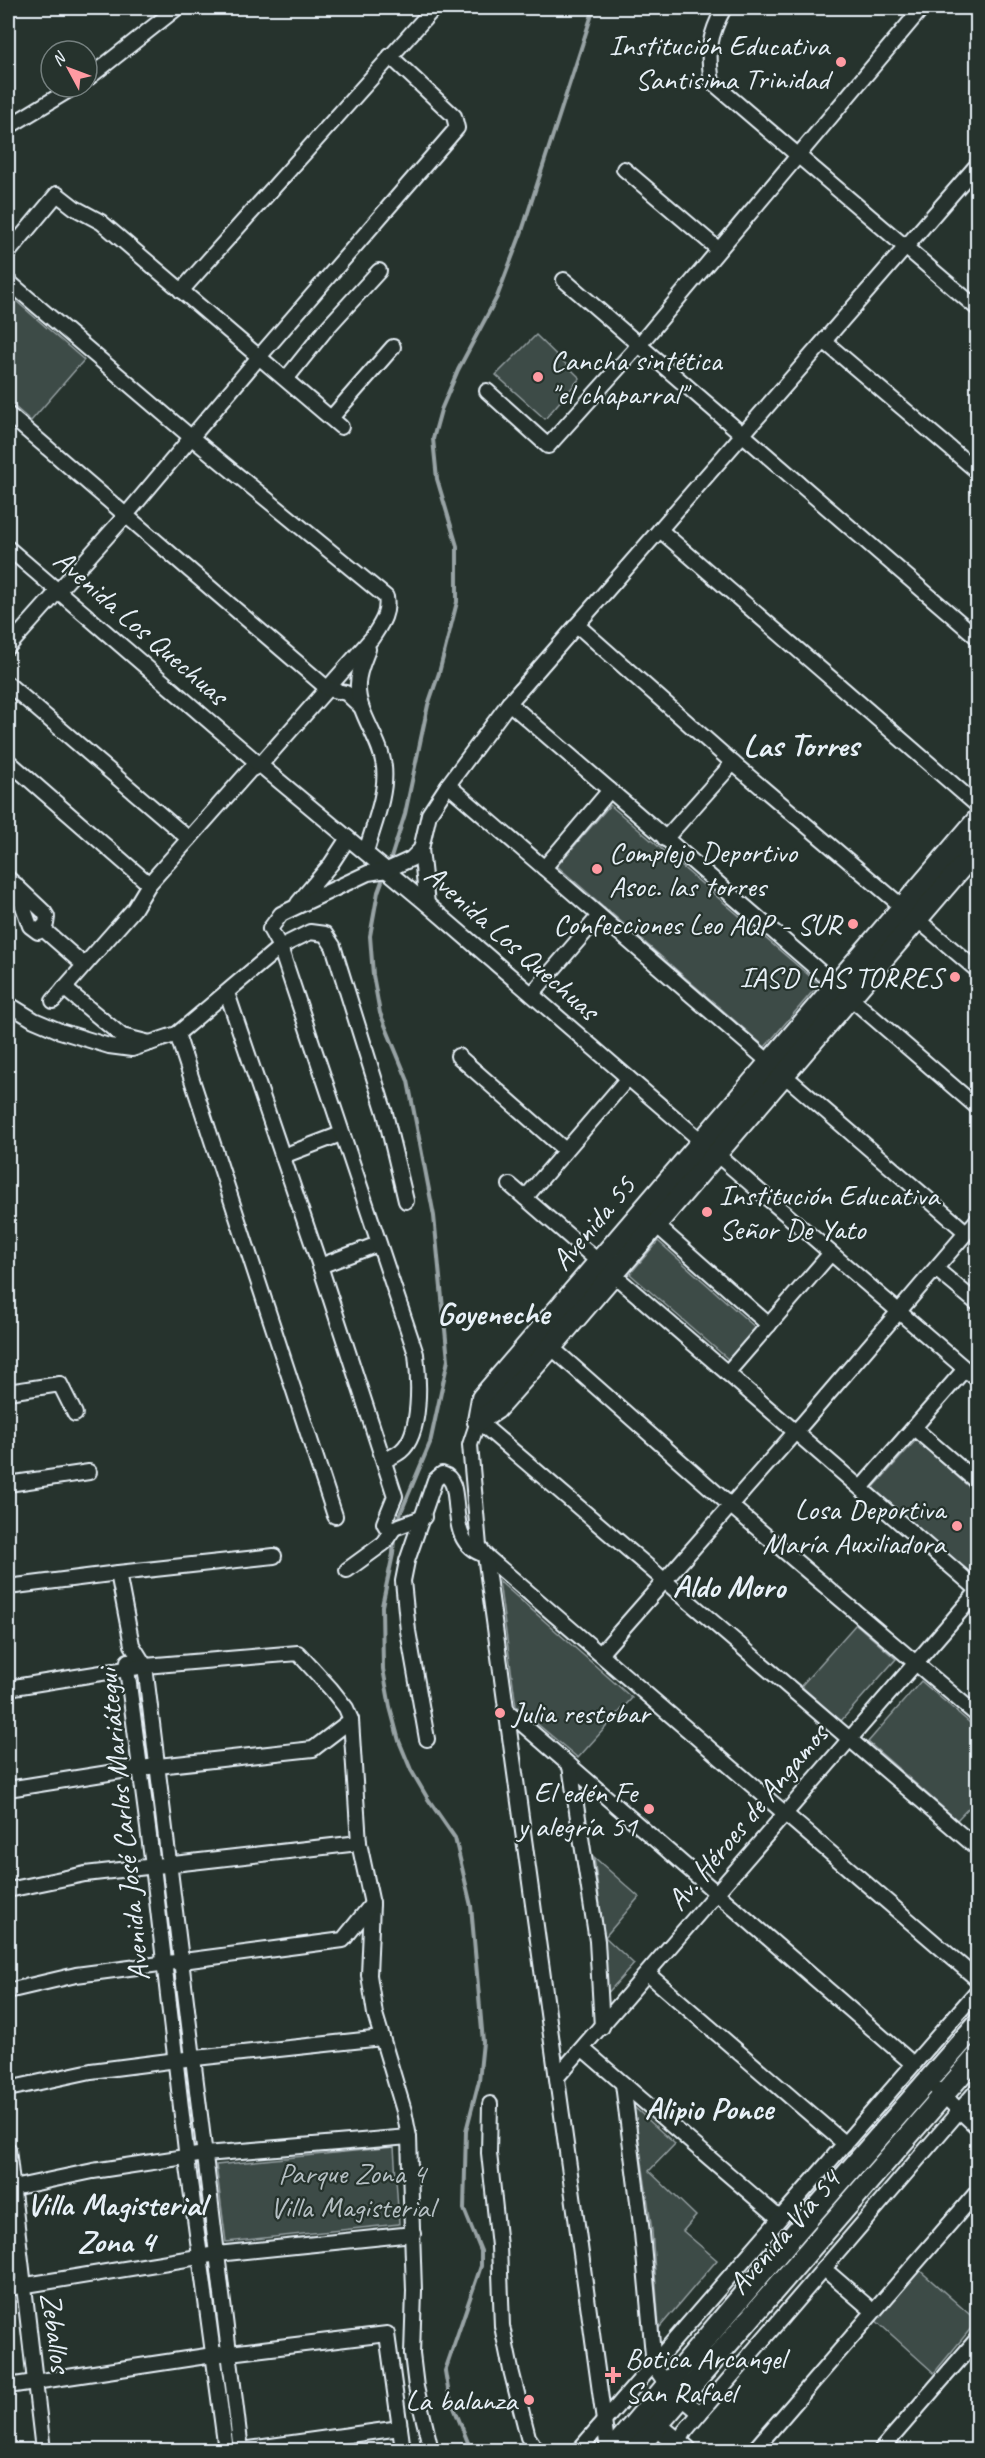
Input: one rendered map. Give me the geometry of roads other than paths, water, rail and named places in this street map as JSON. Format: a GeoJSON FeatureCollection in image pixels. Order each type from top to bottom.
{"type":"FeatureCollection","features":[{"type":"Feature","properties":{"kind":"street"},"geometry":{"type":"LineString","coordinates":[[99,70],[177,8]]}},
{"type":"Feature","properties":{"kind":"street"},"geometry":{"type":"LineString","coordinates":[[181,291],[434,8]]}},
{"type":"Feature","properties":{"kind":"street"},"geometry":{"type":"LineString","coordinates":[[724,8],[713,30],[708,51],[712,82],[978,309]]}},
{"type":"Feature","properties":{"kind":"street"},"geometry":{"type":"LineString","coordinates":[[487,391],[548,446],[639,345],[922,8]]}},
{"type":"Feature","properties":{"kind":"street"},"geometry":{"type":"LineString","coordinates":[[8,647],[126,515],[457,128],[454,116],[390,56]]}},
{"type":"Feature","properties":{"kind":"street"},"geometry":{"type":"LineString","coordinates":[[8,127],[54,99]]}},
{"type":"Feature","properties":{"kind":"street"},"geometry":{"type":"LineString","coordinates":[[624,169],[718,249]]}},
{"type":"Feature","properties":{"kind":"street"},"geometry":{"type":"LineString","coordinates":[[427,904],[421,849],[429,814],[509,703],[825,342],[905,247],[975,174]]}},
{"type":"Feature","properties":{"kind":"street"},"geometry":{"type":"LineString","coordinates":[[8,253],[57,194],[75,208],[101,222],[336,423],[393,347]]}},
{"type":"Feature","properties":{"kind":"street"},"geometry":{"type":"LineString","coordinates":[[286,379],[327,328],[379,271]]}},
{"type":"Feature","properties":{"kind":"street"},"geometry":{"type":"LineString","coordinates":[[564,280],[742,437],[978,638]]}},
{"type":"Feature","properties":{"kind":"street"},"geometry":{"type":"LineString","coordinates":[[8,281],[192,438],[386,597],[388,608],[384,621],[372,638],[260,765],[250,770],[149,884],[134,909],[53,1001]]}},
{"type":"Feature","properties":{"kind":"street"},"geometry":{"type":"LineString","coordinates":[[825,342],[978,472]]}},
{"type":"Feature","properties":{"kind":"street"},"geometry":{"type":"LineString","coordinates":[[8,414],[328,689],[346,693],[362,707]]}},
{"type":"Feature","properties":{"kind":"street"},"geometry":{"type":"LineString","coordinates":[[660,530],[978,806]]}},
{"type":"Feature","properties":{"kind":"street","name":"Avenida Los Quechuas"},"geometry":{"type":"LineString","coordinates":[[8,548],[260,765],[532,994],[978,1380]]}},
{"type":"Feature","properties":{"kind":"street"},"geometry":{"type":"LineString","coordinates":[[577,625],[733,763],[978,971]]}},
{"type":"Feature","properties":{"kind":"street"},"geometry":{"type":"LineString","coordinates":[[366,852],[381,796],[384,766],[373,730],[362,707],[358,685],[360,669],[372,638]]}},
{"type":"Feature","properties":{"kind":"street"},"geometry":{"type":"LineString","coordinates":[[8,684],[189,839]]}},
{"type":"Feature","properties":{"kind":"street"},"geometry":{"type":"LineString","coordinates":[[509,703],[978,1108]]}},
{"type":"Feature","properties":{"kind":"street"},"geometry":{"type":"LineString","coordinates":[[8,761],[149,884]]}},
{"type":"Feature","properties":{"kind":"street"},"geometry":{"type":"LineString","coordinates":[[665,838],[733,763]]}},
{"type":"Feature","properties":{"kind":"street"},"geometry":{"type":"LineString","coordinates":[[448,785],[966,1232]]}},
{"type":"Feature","properties":{"kind":"street"},"geometry":{"type":"LineString","coordinates":[[544,868],[610,790]]}},
{"type":"Feature","properties":{"kind":"street","name":"Avenida 55"},"geometry":{"type":"LineString","coordinates":[[478,1421],[482,1398],[606,1268],[843,992],[910,913],[978,819]]}},
{"type":"Feature","properties":{"kind":"street"},"geometry":{"type":"LineString","coordinates":[[294,908],[331,864],[348,838]]}},
{"type":"Feature","properties":{"kind":"street","name":"Avenida 55"},"geometry":{"type":"LineString","coordinates":[[910,913],[978,848]]}},
{"type":"Feature","properties":{"kind":"street"},"geometry":{"type":"LineString","coordinates":[[384,1461],[402,1450],[409,1440],[417,1414],[420,1382],[416,1354],[280,947],[270,929],[281,914],[368,873],[387,870],[411,859],[421,849]]}},
{"type":"Feature","properties":{"kind":"street"},"geometry":{"type":"LineString","coordinates":[[11,881],[30,926],[35,932],[43,929],[84,965]]}},
{"type":"Feature","properties":{"kind":"street"},"geometry":{"type":"LineString","coordinates":[[532,994],[599,916]]}},
{"type":"Feature","properties":{"kind":"street"},"geometry":{"type":"LineString","coordinates":[[8,1004],[34,1020],[109,1046],[132,1049],[177,1035],[280,947],[310,932],[319,932],[329,938],[385,1113],[406,1201]]}},
{"type":"Feature","properties":{"kind":"street"},"geometry":{"type":"LineString","coordinates":[[64,988],[122,1036],[150,1043]]}},
{"type":"Feature","properties":{"kind":"street"},"geometry":{"type":"LineString","coordinates":[[227,993],[395,1496],[384,1523],[387,1528],[394,1528],[424,1517]]}},
{"type":"Feature","properties":{"kind":"street"},"geometry":{"type":"LineString","coordinates":[[177,1035],[335,1516]]}},
{"type":"Feature","properties":{"kind":"street"},"geometry":{"type":"LineString","coordinates":[[458,1056],[565,1150]]}},
{"type":"Feature","properties":{"kind":"street"},"geometry":{"type":"LineString","coordinates":[[525,1198],[628,1078]]}},
{"type":"Feature","properties":{"kind":"street"},"geometry":{"type":"LineString","coordinates":[[283,1156],[341,1134]]}},
{"type":"Feature","properties":{"kind":"street","name":"Avenida 55"},"geometry":{"type":"LineString","coordinates":[[478,1421],[496,1409],[551,1347],[606,1268],[656,1224],[709,1148]]}},
{"type":"Feature","properties":{"kind":"street"},"geometry":{"type":"LineString","coordinates":[[510,1185],[978,1590]]}},
{"type":"Feature","properties":{"kind":"street"},"geometry":{"type":"LineString","coordinates":[[601,1653],[978,1219]]}},
{"type":"Feature","properties":{"kind":"street"},"geometry":{"type":"LineString","coordinates":[[656,1224],[769,1325]]}},
{"type":"Feature","properties":{"kind":"street"},"geometry":{"type":"LineString","coordinates":[[320,1266],[378,1244]]}},
{"type":"Feature","properties":{"kind":"street"},"geometry":{"type":"LineString","coordinates":[[728,1373],[831,1253]]}},
{"type":"Feature","properties":{"kind":"street"},"geometry":{"type":"LineString","coordinates":[[936,1269],[978,1304]]}},
{"type":"Feature","properties":{"kind":"street"},"geometry":{"type":"LineString","coordinates":[[551,1347],[731,1506],[978,1716]]}},
{"type":"Feature","properties":{"kind":"street"},"geometry":{"type":"LineString","coordinates":[[861,1488],[965,1369]]}},
{"type":"Feature","properties":{"kind":"street"},"geometry":{"type":"LineString","coordinates":[[8,1392],[60,1384],[75,1414]]}},
{"type":"Feature","properties":{"kind":"street"},"geometry":{"type":"LineString","coordinates":[[978,1850],[478,1421],[470,1445],[479,1546],[485,1555],[978,1980]]}},
{"type":"Feature","properties":{"kind":"street"},"geometry":{"type":"LineString","coordinates":[[914,1428],[978,1483]]}},
{"type":"Feature","properties":{"kind":"street"},"geometry":{"type":"LineString","coordinates":[[8,1484],[89,1472]]}},
{"type":"Feature","properties":{"kind":"street"},"geometry":{"type":"LineString","coordinates":[[427,1739],[408,1631],[403,1581],[407,1561],[435,1480],[442,1474],[448,1476],[453,1482],[456,1516],[462,1539],[475,1552],[485,1555]]}},
{"type":"Feature","properties":{"kind":"street"},"geometry":{"type":"LineString","coordinates":[[346,1570],[384,1543],[394,1528]]}},
{"type":"Feature","properties":{"kind":"street"},"geometry":{"type":"LineString","coordinates":[[485,1555],[610,2451]]}},
{"type":"Feature","properties":{"kind":"street"},"geometry":{"type":"LineString","coordinates":[[8,1587],[274,1556]]}},
{"type":"Feature","properties":{"kind":"street"},"geometry":{"type":"LineString","coordinates":[[118,1573],[132,1645]]}},
{"type":"Feature","properties":{"kind":"street","name":"Av. Héroes de Angamos"},"geometry":{"type":"LineString","coordinates":[[557,2078],[978,1590]]}},
{"type":"Feature","properties":{"kind":"street","name":"Avenida José Carlos Mariátegui"},"geometry":{"type":"LineString","coordinates":[[132,1645],[145,1666],[242,2451]]}},
{"type":"Feature","properties":{"kind":"street","name":"Avenida José Carlos Mariátegui"},"geometry":{"type":"LineString","coordinates":[[132,1645],[127,1669],[177,2060],[187,2159],[226,2451]]}},
{"type":"Feature","properties":{"kind":"street"},"geometry":{"type":"LineString","coordinates":[[8,1688],[145,1666],[298,1653],[346,1708],[351,1720],[358,1843],[372,1904],[369,1975],[381,2038],[405,2111],[409,2137],[413,2234],[412,2354],[416,2387],[431,2451]]}},
{"type":"Feature","properties":{"kind":"street"},"geometry":{"type":"LineString","coordinates":[[505,1709],[913,2064]]}},
{"type":"Feature","properties":{"kind":"street"},"geometry":{"type":"LineString","coordinates":[[8,1789],[140,1768],[313,1749],[351,1720]]}},
{"type":"Feature","properties":{"kind":"street"},"geometry":{"type":"LineString","coordinates":[[570,1766],[597,1941],[602,2027]]}},
{"type":"Feature","properties":{"kind":"street"},"geometry":{"type":"LineString","coordinates":[[8,1890],[86,1875],[153,1866],[358,1843]]}},
{"type":"Feature","properties":{"kind":"street"},"geometry":{"type":"LineString","coordinates":[[8,1991],[76,1975],[343,1940],[372,1904]]}},
{"type":"Feature","properties":{"kind":"street"},"geometry":{"type":"LineString","coordinates":[[648,1974],[845,2144]]}},
{"type":"Feature","properties":{"kind":"street"},"geometry":{"type":"LineString","coordinates":[[579,2451],[978,1990]]}},
{"type":"Feature","properties":{"kind":"street","name":"Avenida Vía 54"},"geometry":{"type":"LineString","coordinates":[[636,2451],[657,2426],[674,2391],[927,2080],[978,2023]]}},
{"type":"Feature","properties":{"kind":"street"},"geometry":{"type":"LineString","coordinates":[[8,2089],[91,2071],[381,2038]]}},
{"type":"Feature","properties":{"kind":"street"},"geometry":{"type":"LineString","coordinates":[[584,2049],[780,2218]]}},
{"type":"Feature","properties":{"kind":"street","name":"Avenida Vía 54"},"geometry":{"type":"LineString","coordinates":[[610,2451],[674,2391],[978,2055]]}},
{"type":"Feature","properties":{"kind":"street"},"geometry":{"type":"LineString","coordinates":[[927,2080],[978,2128]]}},
{"type":"Feature","properties":{"kind":"street"},"geometry":{"type":"LineString","coordinates":[[623,2084],[642,2233],[654,2366],[674,2391],[699,2413]]}},
{"type":"Feature","properties":{"kind":"street"},"geometry":{"type":"LineString","coordinates":[[657,2426],[679,2449],[685,2430],[699,2413],[978,2089]]}},
{"type":"Feature","properties":{"kind":"street"},"geometry":{"type":"LineString","coordinates":[[490,2104],[489,2153],[500,2246],[502,2326],[528,2437],[537,2451]]}},
{"type":"Feature","properties":{"kind":"street"},"geometry":{"type":"LineString","coordinates":[[10,2189],[93,2171],[187,2159],[205,2154],[409,2137]]}},
{"type":"Feature","properties":{"kind":"street","name":"Zeballos"},"geometry":{"type":"LineString","coordinates":[[8,2149],[10,2189],[43,2451]]}},
{"type":"Feature","properties":{"kind":"street"},"geometry":{"type":"LineString","coordinates":[[754,2451],[978,2191]]}},
{"type":"Feature","properties":{"kind":"street"},"geometry":{"type":"LineString","coordinates":[[8,2288],[217,2254],[413,2234]]}},
{"type":"Feature","properties":{"kind":"street"},"geometry":{"type":"LineString","coordinates":[[830,2274],[867,2307]]}},
{"type":"Feature","properties":{"kind":"street"},"geometry":{"type":"LineString","coordinates":[[8,2386],[213,2355],[230,2355],[387,2334],[403,2451]]}},
{"type":"Feature","properties":{"kind":"street"},"geometry":{"type":"LineString","coordinates":[[881,2451],[978,2338]]}},
{"type":"Feature","properties":{"kind":"street"},"geometry":{"type":"LineString","coordinates":[[242,2451],[400,2428]]}},
{"type":"Feature","properties":{"kind":"waterway"},"geometry":{"type":"LineString","coordinates":[[389,864],[405,814],[428,705],[439,673],[457,602],[457,546],[437,479],[433,439],[441,410],[458,370],[497,297],[522,231],[594,8]]}},
{"type":"Feature","properties":{"kind":"waterway"},"geometry":{"type":"LineString","coordinates":[[385,873],[378,892],[370,936],[373,975],[380,1013],[408,1081],[434,1216],[448,1360],[430,1443],[396,1524]]}},
{"type":"Feature","properties":{"kind":"waterway"},"geometry":{"type":"LineString","coordinates":[[394,1537],[393,1554],[382,1606],[383,1669],[399,1741],[411,1770],[455,1838],[471,1906],[483,2042],[479,2081],[466,2131],[464,2209],[481,2251],[481,2266],[445,2371],[449,2395],[471,2450]]}},
{"type":"Feature","properties":{"kind":"place","name":"Institución Educativa Santisima Trinidad"},"geometry":{"type":"Point","coordinates":[841,62]}},
{"type":"Feature","properties":{"kind":"place","name":"Cancha sintética \"el chaparral\""},"geometry":{"type":"Point","coordinates":[538,377]}},
{"type":"Feature","properties":{"kind":"place","name":"Complejo Deportivo Asoc. las torres"},"geometry":{"type":"Point","coordinates":[597,869]}},
{"type":"Feature","properties":{"kind":"place","name":"Confecciones Leo AQP - SUR"},"geometry":{"type":"Point","coordinates":[853,924]}},
{"type":"Feature","properties":{"kind":"place","name":"IASD LAS TORRES"},"geometry":{"type":"Point","coordinates":[955,977]}},
{"type":"Feature","properties":{"kind":"place","name":"Institución Educativa Señor De Yato"},"geometry":{"type":"Point","coordinates":[707,1212]}},
{"type":"Feature","properties":{"kind":"place","name":"Losa Deportiva María Auxiliadora"},"geometry":{"type":"Point","coordinates":[957,1526]}},
{"type":"Feature","properties":{"kind":"place","name":"Julia restobar"},"geometry":{"type":"Point","coordinates":[500,1713]}},
{"type":"Feature","properties":{"kind":"place","name":"El edén Fe y alegría 51"},"geometry":{"type":"Point","coordinates":[649,1809]}},
{"type":"Feature","properties":{"kind":"place","name":"Botica Arcangel San Rafael"},"geometry":{"type":"Point","coordinates":[613,2375]}},
{"type":"Feature","properties":{"kind":"place","name":"La balanza"},"geometry":{"type":"Point","coordinates":[529,2400]}},
{"type":"Feature","properties":{"kind":"district","name":"Las Torres"},"geometry":{"type":"Point","coordinates":[801,745]}},
{"type":"Feature","properties":{"kind":"district","name":"Goyeneche"},"geometry":{"type":"Point","coordinates":[493,1313]}},
{"type":"Feature","properties":{"kind":"district","name":"Aldo Moro"},"geometry":{"type":"Point","coordinates":[729,1586]}},
{"type":"Feature","properties":{"kind":"district","name":"Alipio Ponce"},"geometry":{"type":"Point","coordinates":[709,2108]}},
{"type":"Feature","properties":{"kind":"district","name":"Villa Magisterial Zona 4"},"geometry":{"type":"Point","coordinates":[116,2222]}},
{"type":"Feature","properties":{"kind":"park label","name":"Parque Zona 4 Villa Magisterial"},"geometry":{"type":"Point","coordinates":[352,2190]}}]}
